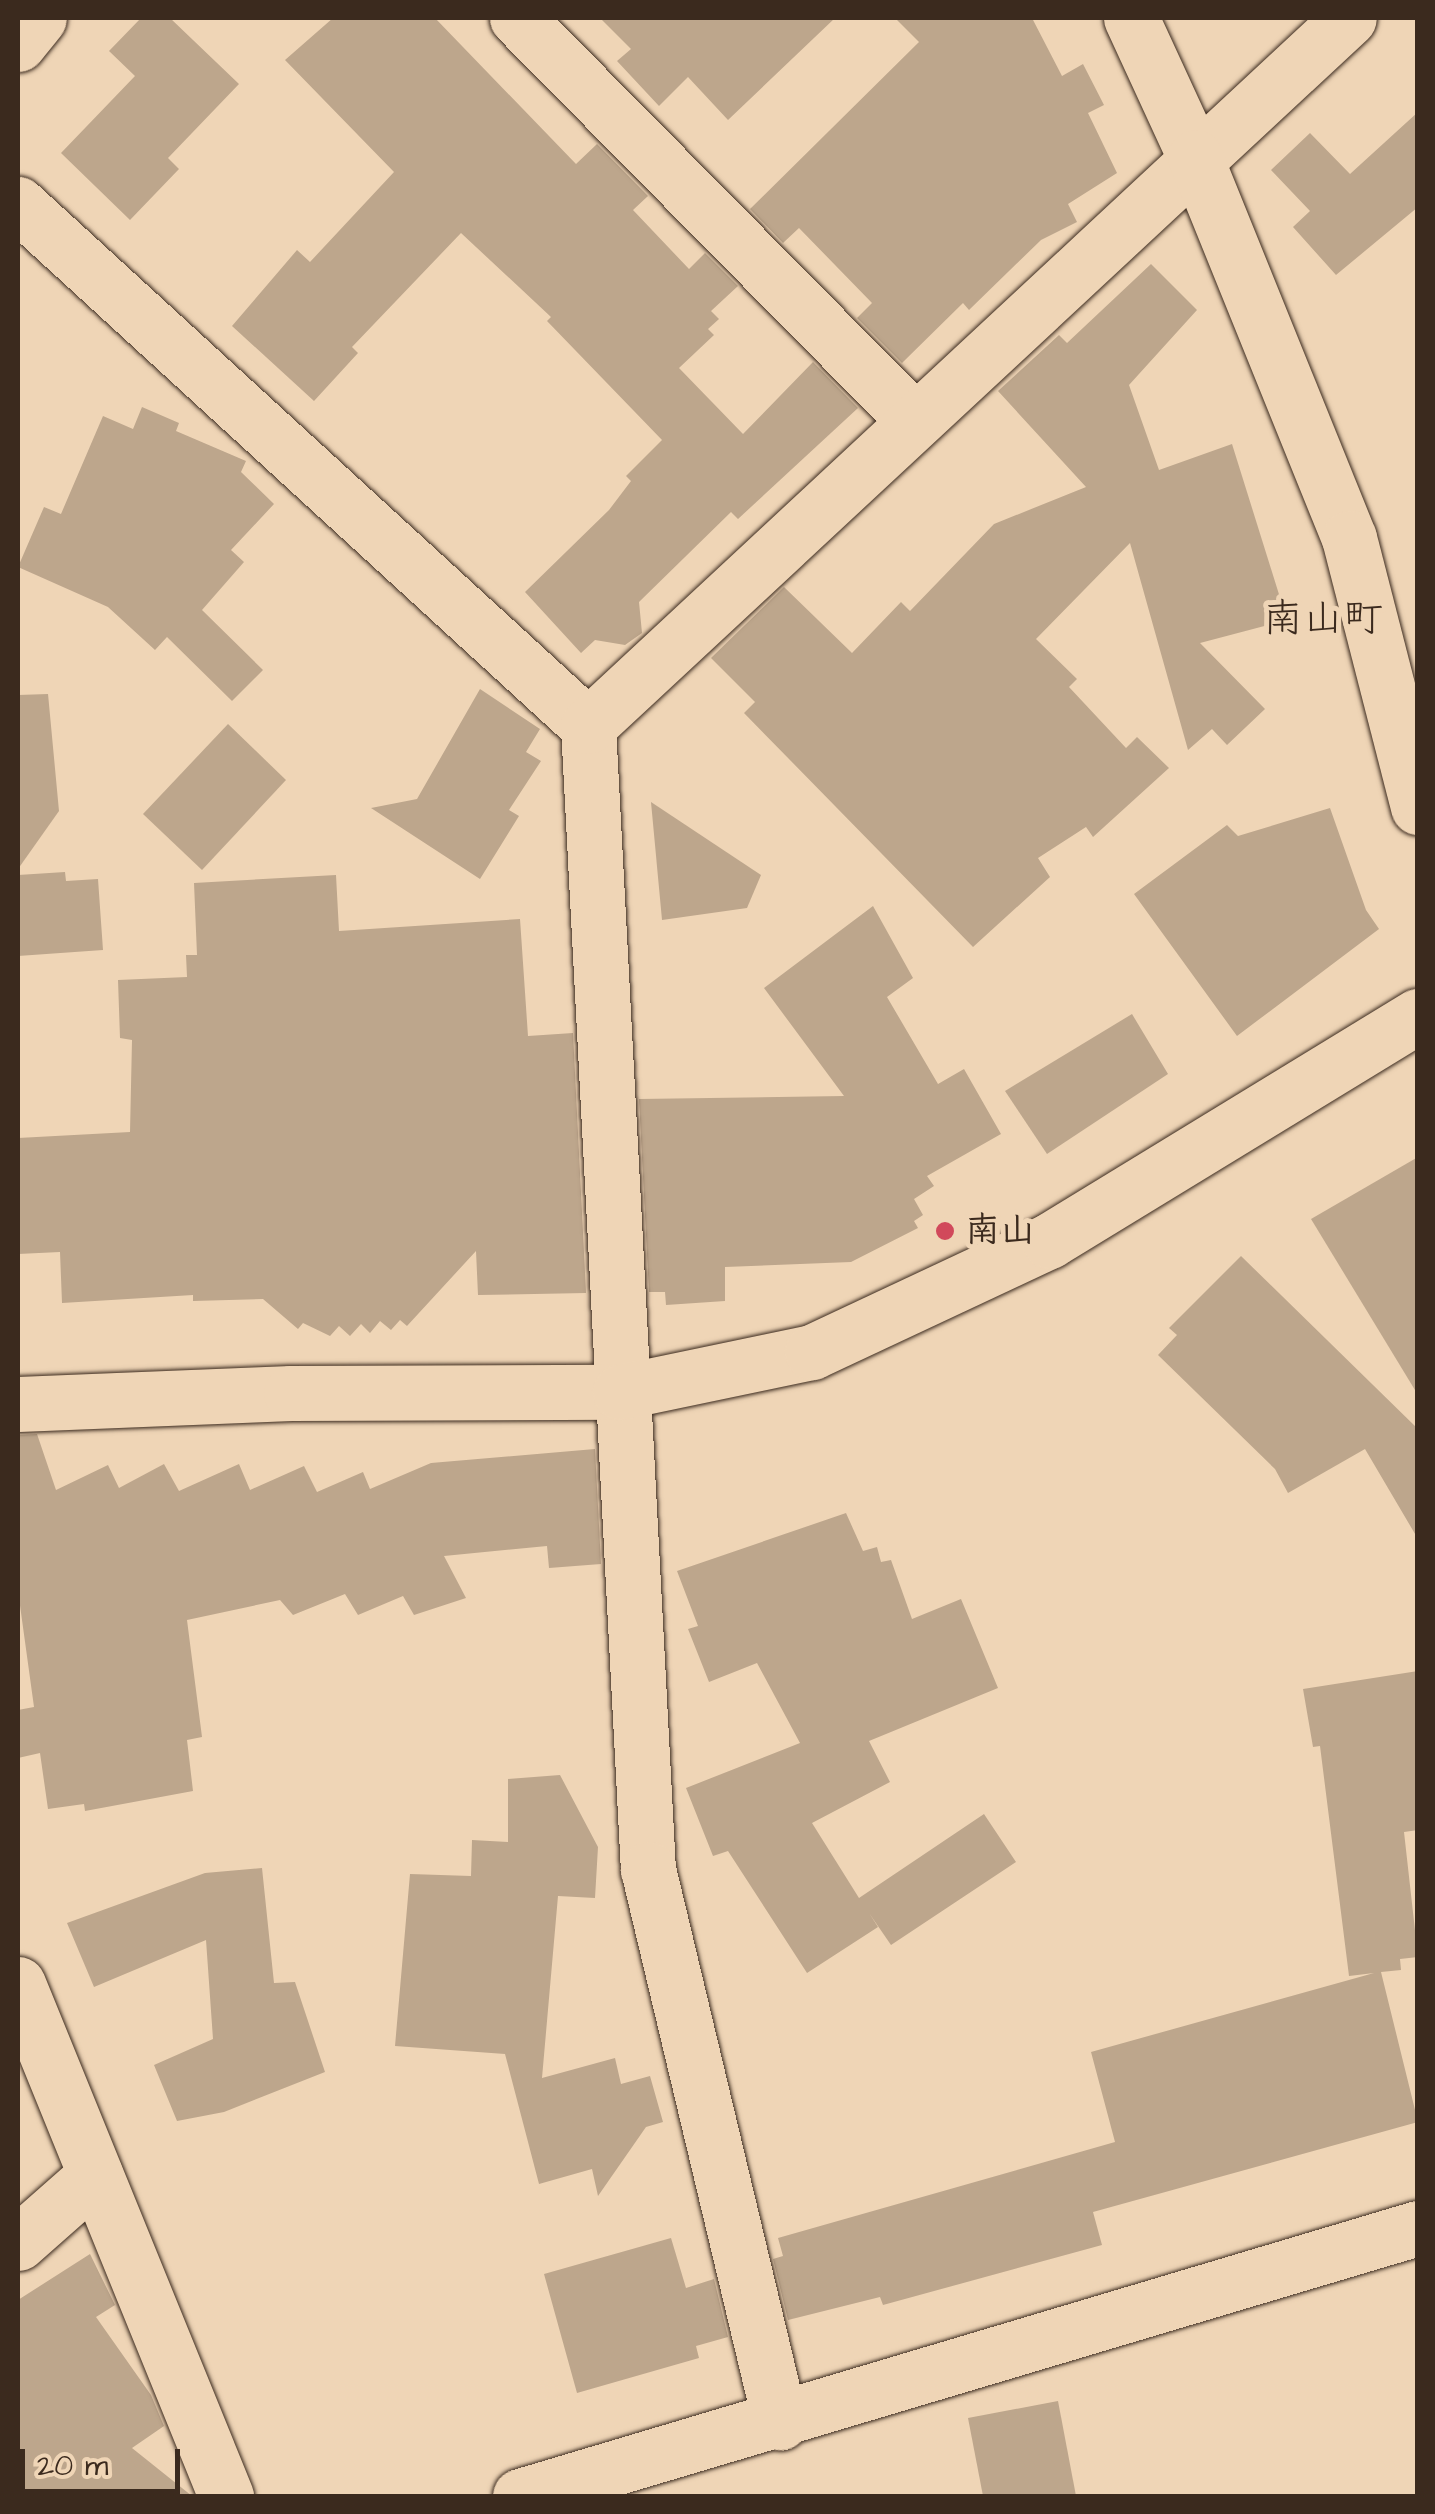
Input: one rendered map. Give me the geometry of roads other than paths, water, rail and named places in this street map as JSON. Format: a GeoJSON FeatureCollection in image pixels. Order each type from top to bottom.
{"type":"FeatureCollection","features":[{"type":"Feature","properties":{"kind":"street"},"geometry":{"type":"LineString","coordinates":[[18,44],[38,18]]}},
{"type":"Feature","properties":{"kind":"street"},"geometry":{"type":"LineString","coordinates":[[517,18],[914,420]]}},
{"type":"Feature","properties":{"kind":"street"},"geometry":{"type":"LineString","coordinates":[[1131,18],[1195,158],[1350,538],[1418,807]]}},
{"type":"Feature","properties":{"kind":"street"},"geometry":{"type":"LineString","coordinates":[[588,726],[1349,18]]}},
{"type":"Feature","properties":{"kind":"street"},"geometry":{"type":"LineString","coordinates":[[18,204],[588,726],[648,1870],[780,2422]]}},
{"type":"Feature","properties":{"kind":"street"},"geometry":{"type":"LineString","coordinates":[[18,1404],[291,1394],[620,1392],[812,1352],[1049,1241],[1418,1016]]}},
{"type":"Feature","properties":{"kind":"street"},"geometry":{"type":"LineString","coordinates":[[18,1984],[226,2496]]}},
{"type":"Feature","properties":{"kind":"street"},"geometry":{"type":"LineString","coordinates":[[18,2243],[95,2175]]}},
{"type":"Feature","properties":{"kind":"street"},"geometry":{"type":"LineString","coordinates":[[520,2496],[780,2422],[1418,2228]]}},
{"type":"Feature","properties":{"kind":"place","name":"南山"},"geometry":{"type":"Point","coordinates":[945,1231]}},
{"type":"Feature","properties":{"kind":"district","name":"南山町"},"geometry":{"type":"Point","coordinates":[1323,620]}}]}
